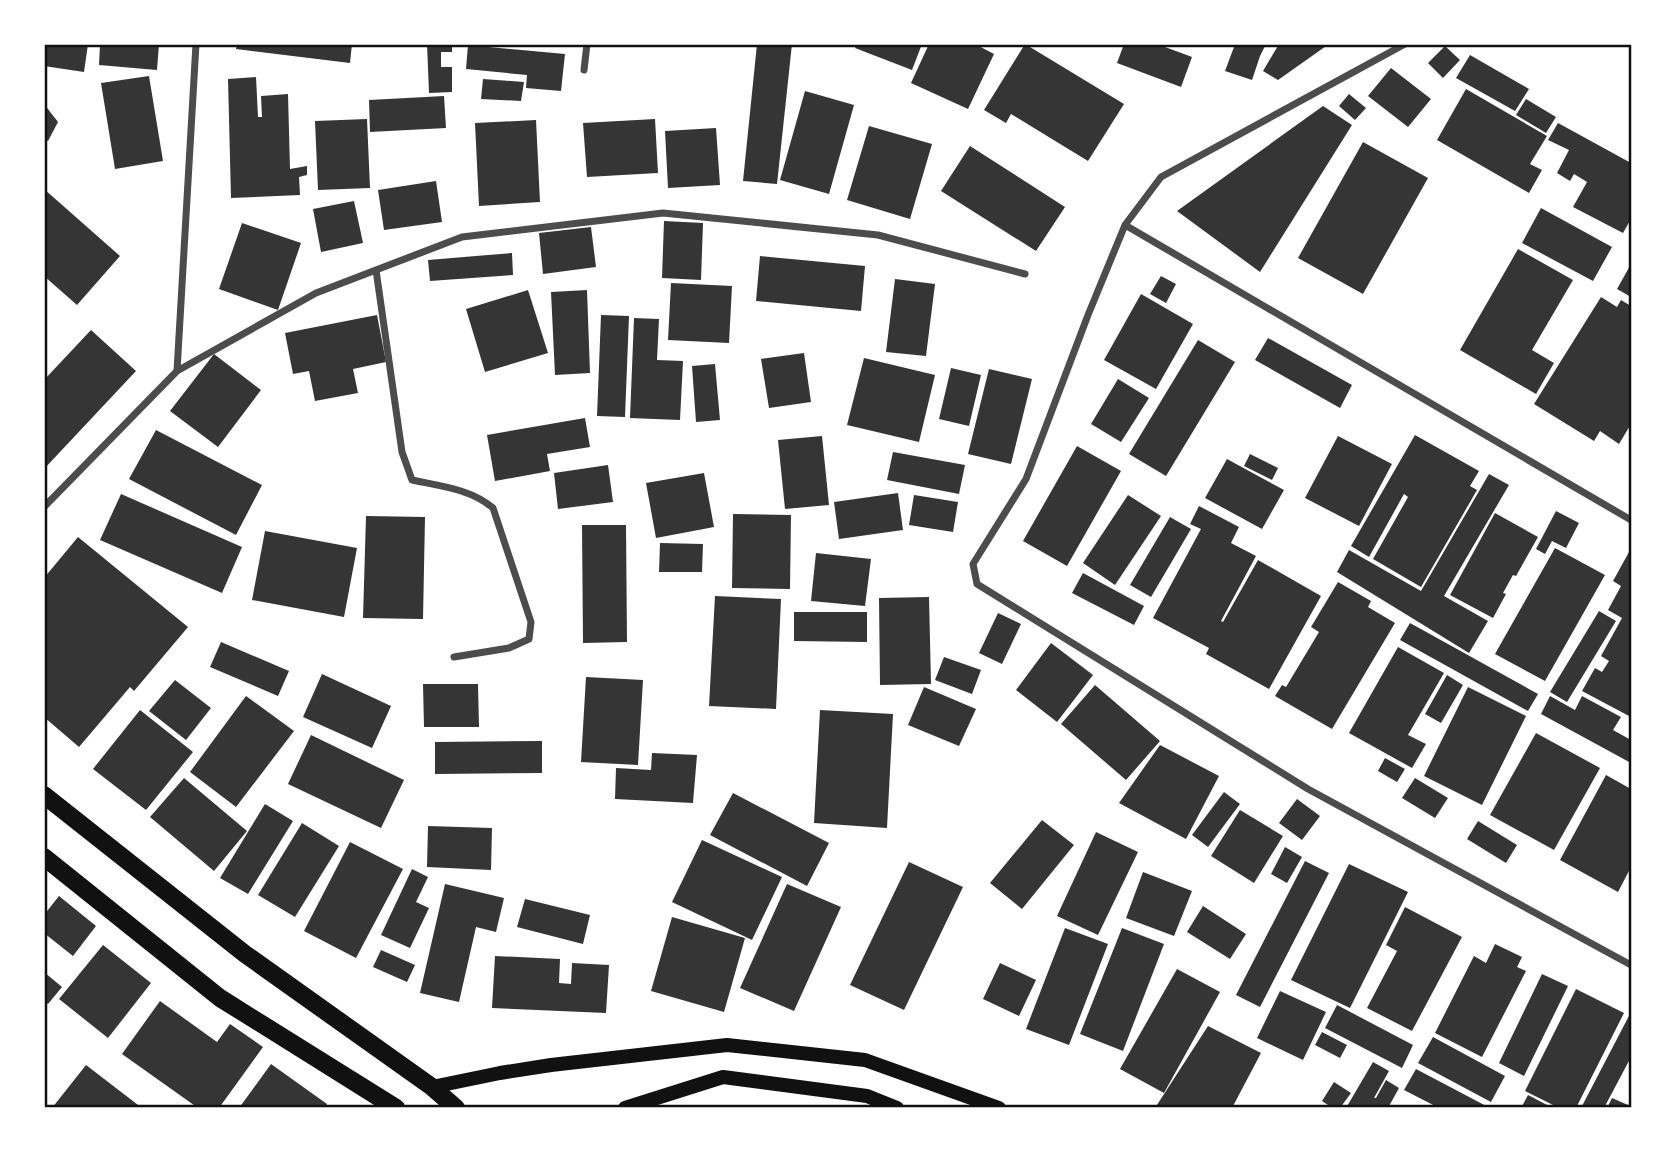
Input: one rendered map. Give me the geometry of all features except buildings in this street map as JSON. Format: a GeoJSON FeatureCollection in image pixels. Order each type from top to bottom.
{"type":"FeatureCollection","features":[{"type":"Feature","properties":{"kind":"main road"},"geometry":{"type":"LineString","coordinates":[[44,794],[245,954],[432,1087],[456,1108]]}},
{"type":"Feature","properties":{"kind":"main road"},"geometry":{"type":"LineString","coordinates":[[44,857],[220,998],[396,1108]]}},
{"type":"Feature","properties":{"kind":"main road"},"geometry":{"type":"LineString","coordinates":[[432,1087],[551,1065],[727,1045],[865,1060],[999,1108]]}},
{"type":"Feature","properties":{"kind":"main road"},"geometry":{"type":"LineString","coordinates":[[625,1108],[723,1077],[867,1096],[897,1108]]}},
{"type":"Feature","properties":{"kind":"street"},"geometry":{"type":"LineString","coordinates":[[177,371],[196,44]]}},
{"type":"Feature","properties":{"kind":"street"},"geometry":{"type":"LineString","coordinates":[[584,70],[587,44]]}},
{"type":"Feature","properties":{"kind":"street"},"geometry":{"type":"LineString","coordinates":[[1405,44],[1161,177],[1125,225],[1026,479],[973,564],[977,584],[1308,789],[1631,965]]}},
{"type":"Feature","properties":{"kind":"street"},"geometry":{"type":"LineString","coordinates":[[44,507],[177,371],[316,293],[462,237],[663,213],[878,234],[1025,274]]}},
{"type":"Feature","properties":{"kind":"street"},"geometry":{"type":"LineString","coordinates":[[1125,225],[1631,520]]}},
{"type":"Feature","properties":{"kind":"street"},"geometry":{"type":"LineString","coordinates":[[376,270],[402,452],[412,480],[482,498],[493,508],[531,622],[530,639],[509,648],[454,657]]}}]}
